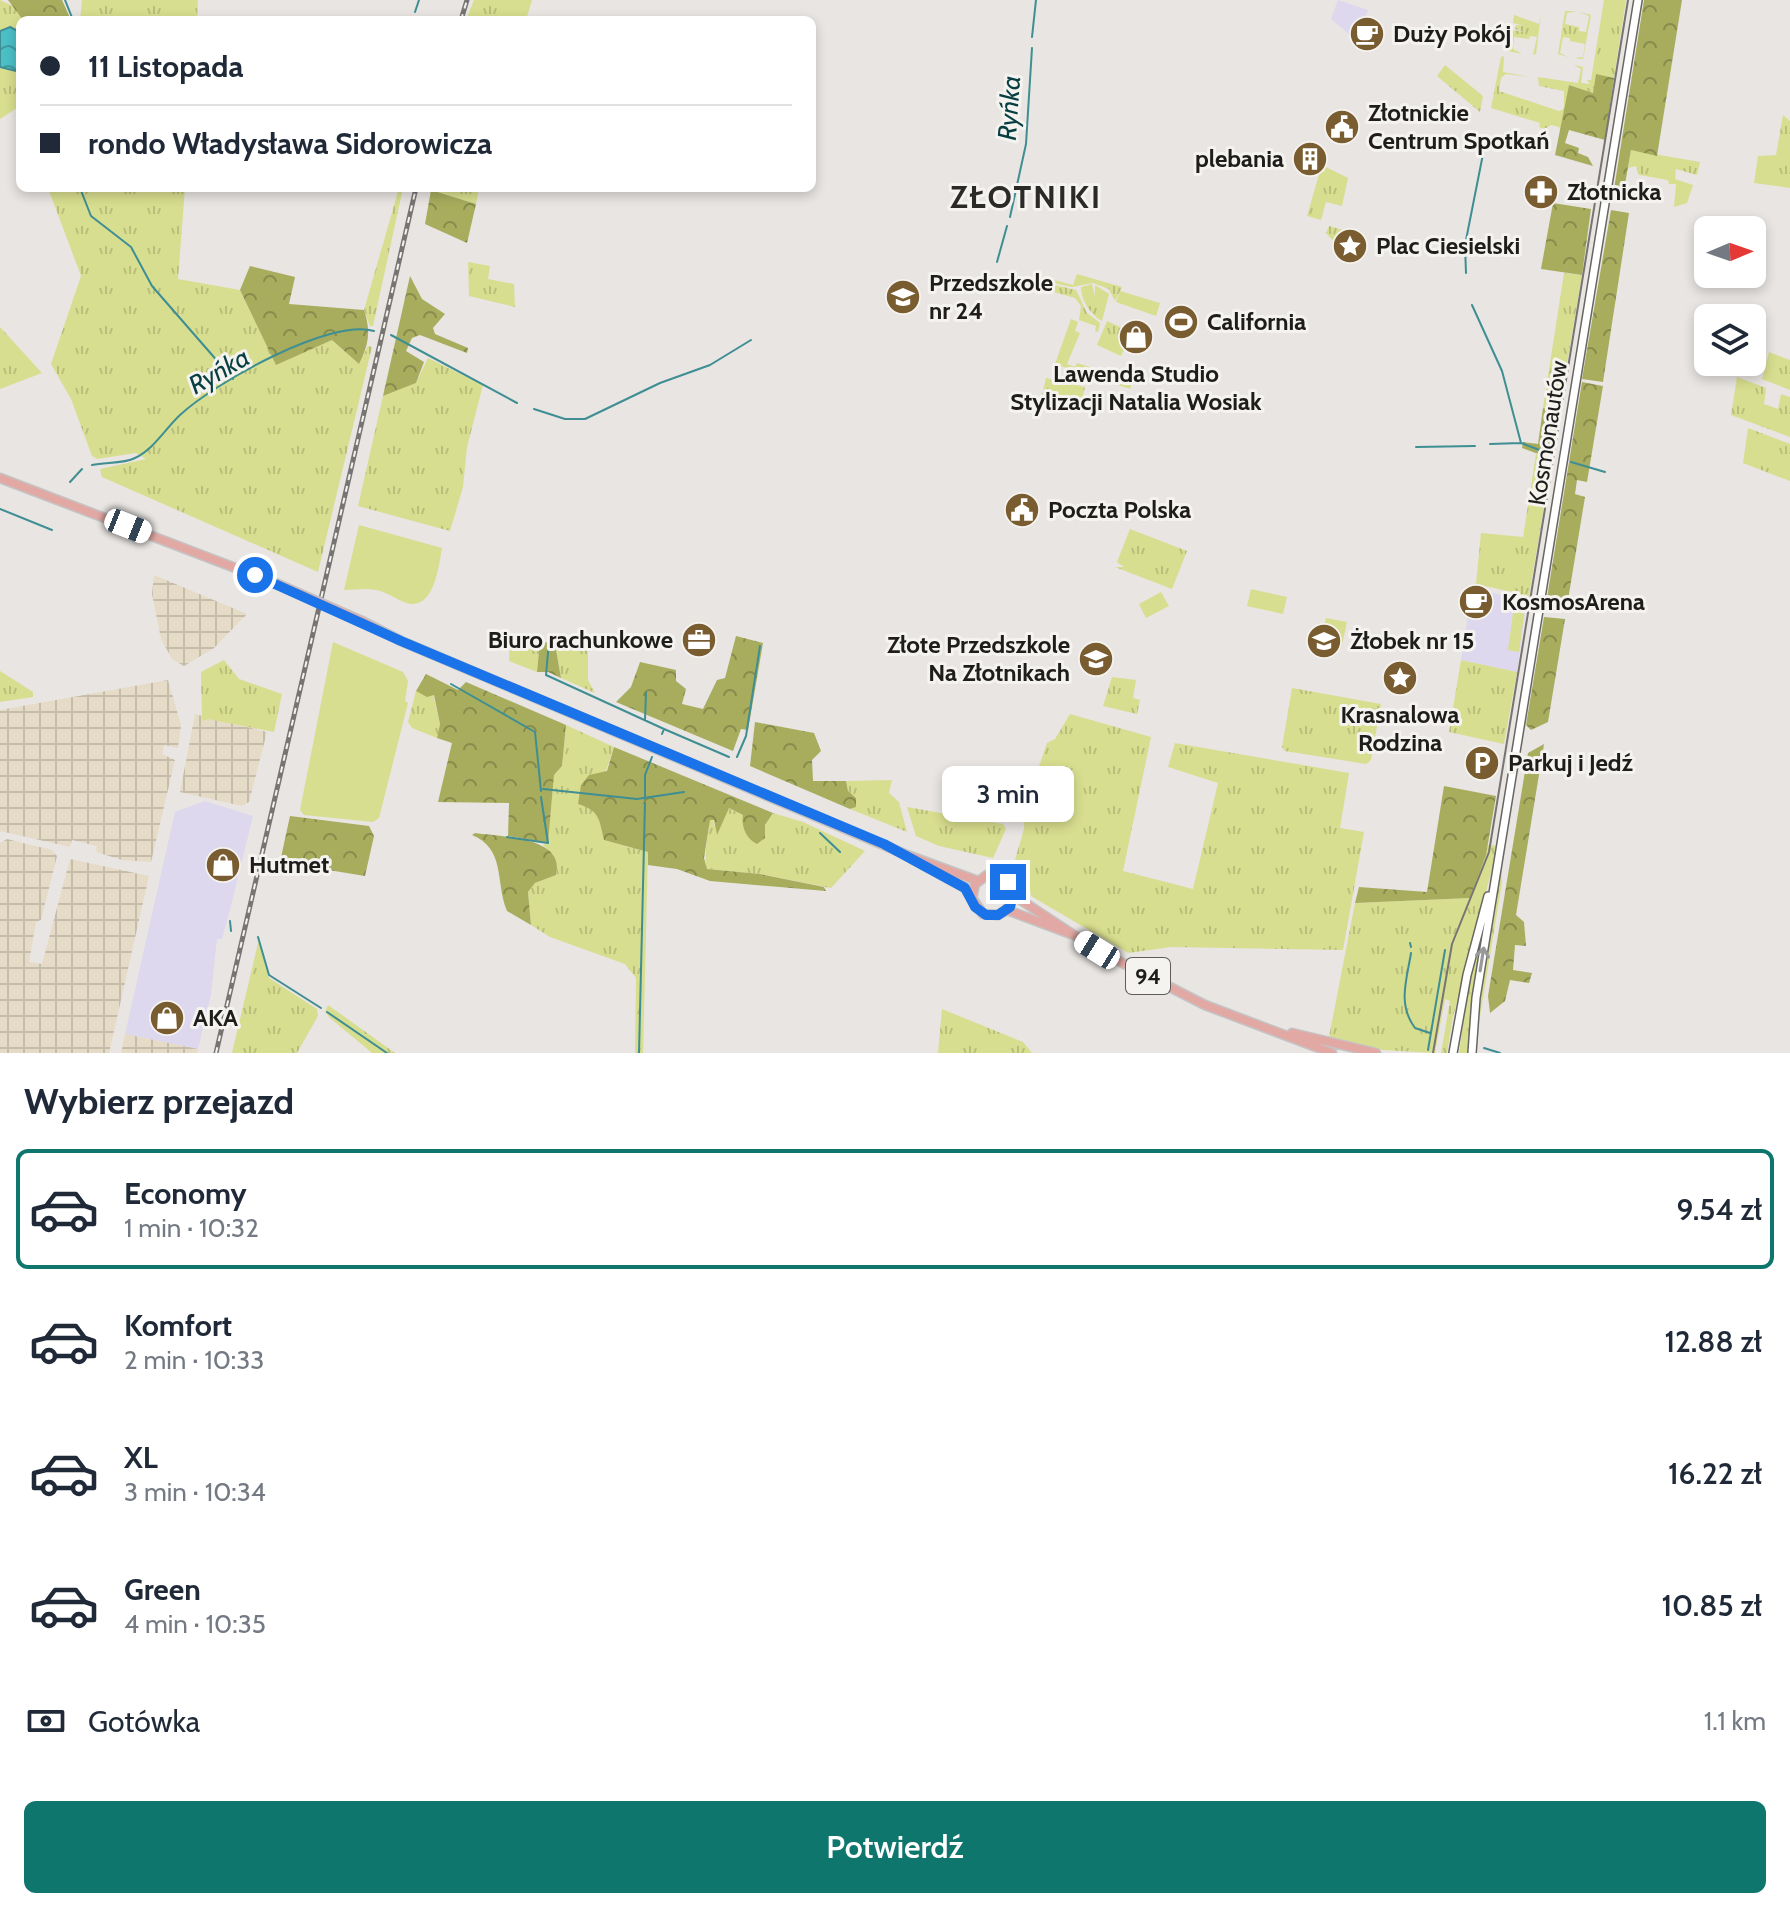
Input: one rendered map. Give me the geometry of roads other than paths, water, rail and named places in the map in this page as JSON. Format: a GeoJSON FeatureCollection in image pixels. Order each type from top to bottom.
{"type":"FeatureCollection","features":[{"type":"Feature","properties":{"kind":"main road","name":"Kosmonautów"},"geometry":{"type":"LineString","coordinates":[[1472,1053],[1476,998],[1638,0]]}},
{"type":"Feature","properties":{"kind":"main road","name":"94"},"geometry":{"type":"LineString","coordinates":[[0,478],[255,575],[401,641],[907,855],[978,881],[987,875],[1001,876],[1011,886],[1013,895],[1072,934],[1205,1005],[1332,1053]]}},
{"type":"Feature","properties":{"kind":"main road","name":"94"},"geometry":{"type":"LineString","coordinates":[[907,855],[965,888],[978,910],[986,915],[998,915],[1007,910],[1072,934]]}},
{"type":"Feature","properties":{"kind":"main road","name":"Kosmonautów"},"geometry":{"type":"LineString","coordinates":[[1453,1053],[1467,975],[1496,872]]}},
{"type":"Feature","properties":{"kind":"main road"},"geometry":{"type":"LineString","coordinates":[[972,899],[978,881]]}},
{"type":"Feature","properties":{"kind":"main road"},"geometry":{"type":"LineString","coordinates":[[1007,910],[1013,895]]}},
{"type":"Feature","properties":{"kind":"main road","name":"94"},"geometry":{"type":"LineString","coordinates":[[1282,1032],[1312,1036],[1376,1053]]}},
{"type":"Feature","properties":{"kind":"water"},"geometry":{"type":"Polygon","coordinates":[[[10,27],[16,30],[16,71],[0,67],[0,31],[10,27]]]}},
{"type":"Feature","properties":{"kind":"waterway"},"geometry":{"type":"LineString","coordinates":[[65,0],[71,16]]}},
{"type":"Feature","properties":{"kind":"waterway"},"geometry":{"type":"LineString","coordinates":[[415,12],[419,0]]}},
{"type":"Feature","properties":{"kind":"waterway","name":"Ryńka"},"geometry":{"type":"LineString","coordinates":[[1032,37],[1036,0]]}},
{"type":"Feature","properties":{"kind":"waterway","name":"Ryńka"},"geometry":{"type":"LineString","coordinates":[[1010,217],[1026,144],[1032,48]]}},
{"type":"Feature","properties":{"kind":"waterway"},"geometry":{"type":"LineString","coordinates":[[1466,273],[1465,245],[1485,144]]}},
{"type":"Feature","properties":{"kind":"waterway"},"geometry":{"type":"LineString","coordinates":[[82,192],[91,216],[131,247],[152,286],[233,379]]}},
{"type":"Feature","properties":{"kind":"waterway","name":"Ryńka"},"geometry":{"type":"LineString","coordinates":[[997,262],[1007,226]]}},
{"type":"Feature","properties":{"kind":"waterway"},"geometry":{"type":"LineString","coordinates":[[1472,305],[1502,371],[1521,443],[1550,454]]}},
{"type":"Feature","properties":{"kind":"waterway","name":"Ryńka"},"geometry":{"type":"LineString","coordinates":[[92,465],[125,461],[142,454],[196,402],[272,356],[329,334],[374,331]]}},
{"type":"Feature","properties":{"kind":"waterway","name":"Ryńka"},"geometry":{"type":"LineString","coordinates":[[391,335],[517,403]]}},
{"type":"Feature","properties":{"kind":"waterway","name":"Ryńka"},"geometry":{"type":"LineString","coordinates":[[534,409],[565,419],[585,419],[660,383],[710,365],[751,340]]}},
{"type":"Feature","properties":{"kind":"waterway"},"geometry":{"type":"LineString","coordinates":[[1490,444],[1521,443]]}},
{"type":"Feature","properties":{"kind":"waterway"},"geometry":{"type":"LineString","coordinates":[[1416,447],[1475,446]]}},
{"type":"Feature","properties":{"kind":"waterway"},"geometry":{"type":"LineString","coordinates":[[1571,462],[1605,472]]}},
{"type":"Feature","properties":{"kind":"waterway","name":"Ryńka"},"geometry":{"type":"LineString","coordinates":[[70,482],[82,469]]}},
{"type":"Feature","properties":{"kind":"waterway","name":"Ryńka"},"geometry":{"type":"LineString","coordinates":[[0,509],[52,530]]}},
{"type":"Feature","properties":{"kind":"waterway"},"geometry":{"type":"LineString","coordinates":[[549,641],[546,675],[664,729],[662,734]]}},
{"type":"Feature","properties":{"kind":"waterway"},"geometry":{"type":"LineString","coordinates":[[737,757],[746,736],[760,646]]}},
{"type":"Feature","properties":{"kind":"waterway"},"geometry":{"type":"LineString","coordinates":[[451,684],[535,732],[541,791]]}},
{"type":"Feature","properties":{"kind":"waterway"},"geometry":{"type":"LineString","coordinates":[[645,720],[646,693]]}},
{"type":"Feature","properties":{"kind":"waterway"},"geometry":{"type":"LineString","coordinates":[[664,729],[729,757]]}},
{"type":"Feature","properties":{"kind":"waterway"},"geometry":{"type":"LineString","coordinates":[[645,799],[645,775],[652,757]]}},
{"type":"Feature","properties":{"kind":"waterway"},"geometry":{"type":"LineString","coordinates":[[543,789],[637,799],[684,792]]}},
{"type":"Feature","properties":{"kind":"waterway"},"geometry":{"type":"LineString","coordinates":[[507,837],[548,843],[541,797]]}},
{"type":"Feature","properties":{"kind":"waterway"},"geometry":{"type":"LineString","coordinates":[[639,1053],[645,803]]}},
{"type":"Feature","properties":{"kind":"waterway"},"geometry":{"type":"LineString","coordinates":[[820,833],[840,852]]}},
{"type":"Feature","properties":{"kind":"waterway"},"geometry":{"type":"LineString","coordinates":[[230,921],[231,931]]}},
{"type":"Feature","properties":{"kind":"waterway"},"geometry":{"type":"LineString","coordinates":[[258,937],[269,975],[321,1008]]}},
{"type":"Feature","properties":{"kind":"waterway"},"geometry":{"type":"LineString","coordinates":[[1410,943],[1411,947]]}},
{"type":"Feature","properties":{"kind":"waterway"},"geometry":{"type":"LineString","coordinates":[[1428,1050],[1445,950]]}},
{"type":"Feature","properties":{"kind":"waterway"},"geometry":{"type":"LineString","coordinates":[[1411,953],[1405,991],[1406,1010],[1415,1028],[1430,1033]]}},
{"type":"Feature","properties":{"kind":"waterway"},"geometry":{"type":"LineString","coordinates":[[327,1012],[387,1053]]}},
{"type":"Feature","properties":{"kind":"waterway"},"geometry":{"type":"LineString","coordinates":[[1484,1048],[1500,1053]]}},
{"type":"Feature","properties":{"kind":"tram line"},"geometry":{"type":"LineString","coordinates":[[1433,1053],[1452,944],[1489,852],[1628,0]]}},
{"type":"Feature","properties":{"kind":"railway"},"geometry":{"type":"LineString","coordinates":[[462,16],[467,0]]}},
{"type":"Feature","properties":{"kind":"railway"},"geometry":{"type":"LineString","coordinates":[[216,1053],[415,192]]}},
{"type":"Feature","properties":{"kind":"place","name":"Duży Pokój"},"geometry":{"type":"Point","coordinates":[1367,34]}},
{"type":"Feature","properties":{"kind":"place","name":"Złotnickie Centrum Spotkań"},"geometry":{"type":"Point","coordinates":[1342,127]}},
{"type":"Feature","properties":{"kind":"place","name":"plebania"},"geometry":{"type":"Point","coordinates":[1310,159]}},
{"type":"Feature","properties":{"kind":"place","name":"Złotnicka"},"geometry":{"type":"Point","coordinates":[1541,192]}},
{"type":"Feature","properties":{"kind":"place","name":"Plac Ciesielski"},"geometry":{"type":"Point","coordinates":[1350,246]}},
{"type":"Feature","properties":{"kind":"place","name":"Przedszkole nr 24"},"geometry":{"type":"Point","coordinates":[903,297]}},
{"type":"Feature","properties":{"kind":"place","name":"California"},"geometry":{"type":"Point","coordinates":[1181,322]}},
{"type":"Feature","properties":{"kind":"place","name":"Lawenda Studio Stylizacji Natalia Wosiak"},"geometry":{"type":"Point","coordinates":[1136,337]}},
{"type":"Feature","properties":{"kind":"place","name":"Poczta Polska"},"geometry":{"type":"Point","coordinates":[1022,510]}},
{"type":"Feature","properties":{"kind":"place","name":"KosmosArena"},"geometry":{"type":"Point","coordinates":[1476,602]}},
{"type":"Feature","properties":{"kind":"place","name":"Biuro rachunkowe"},"geometry":{"type":"Point","coordinates":[699,640]}},
{"type":"Feature","properties":{"kind":"place","name":"Żłobek nr 15"},"geometry":{"type":"Point","coordinates":[1324,641]}},
{"type":"Feature","properties":{"kind":"place","name":"Złote Przedszkole Na Złotnikach"},"geometry":{"type":"Point","coordinates":[1096,659]}},
{"type":"Feature","properties":{"kind":"place","name":"Krasnalowa Rodzina"},"geometry":{"type":"Point","coordinates":[1400,678]}},
{"type":"Feature","properties":{"kind":"place","name":"Parkuj i Jedź"},"geometry":{"type":"Point","coordinates":[1482,763]}},
{"type":"Feature","properties":{"kind":"place","name":"Hutmet"},"geometry":{"type":"Point","coordinates":[223,865]}},
{"type":"Feature","properties":{"kind":"place","name":"AKA"},"geometry":{"type":"Point","coordinates":[167,1018]}},
{"type":"Feature","properties":{"kind":"district","name":"ZŁOTNIKI"},"geometry":{"type":"Point","coordinates":[1026,197]}}]}
